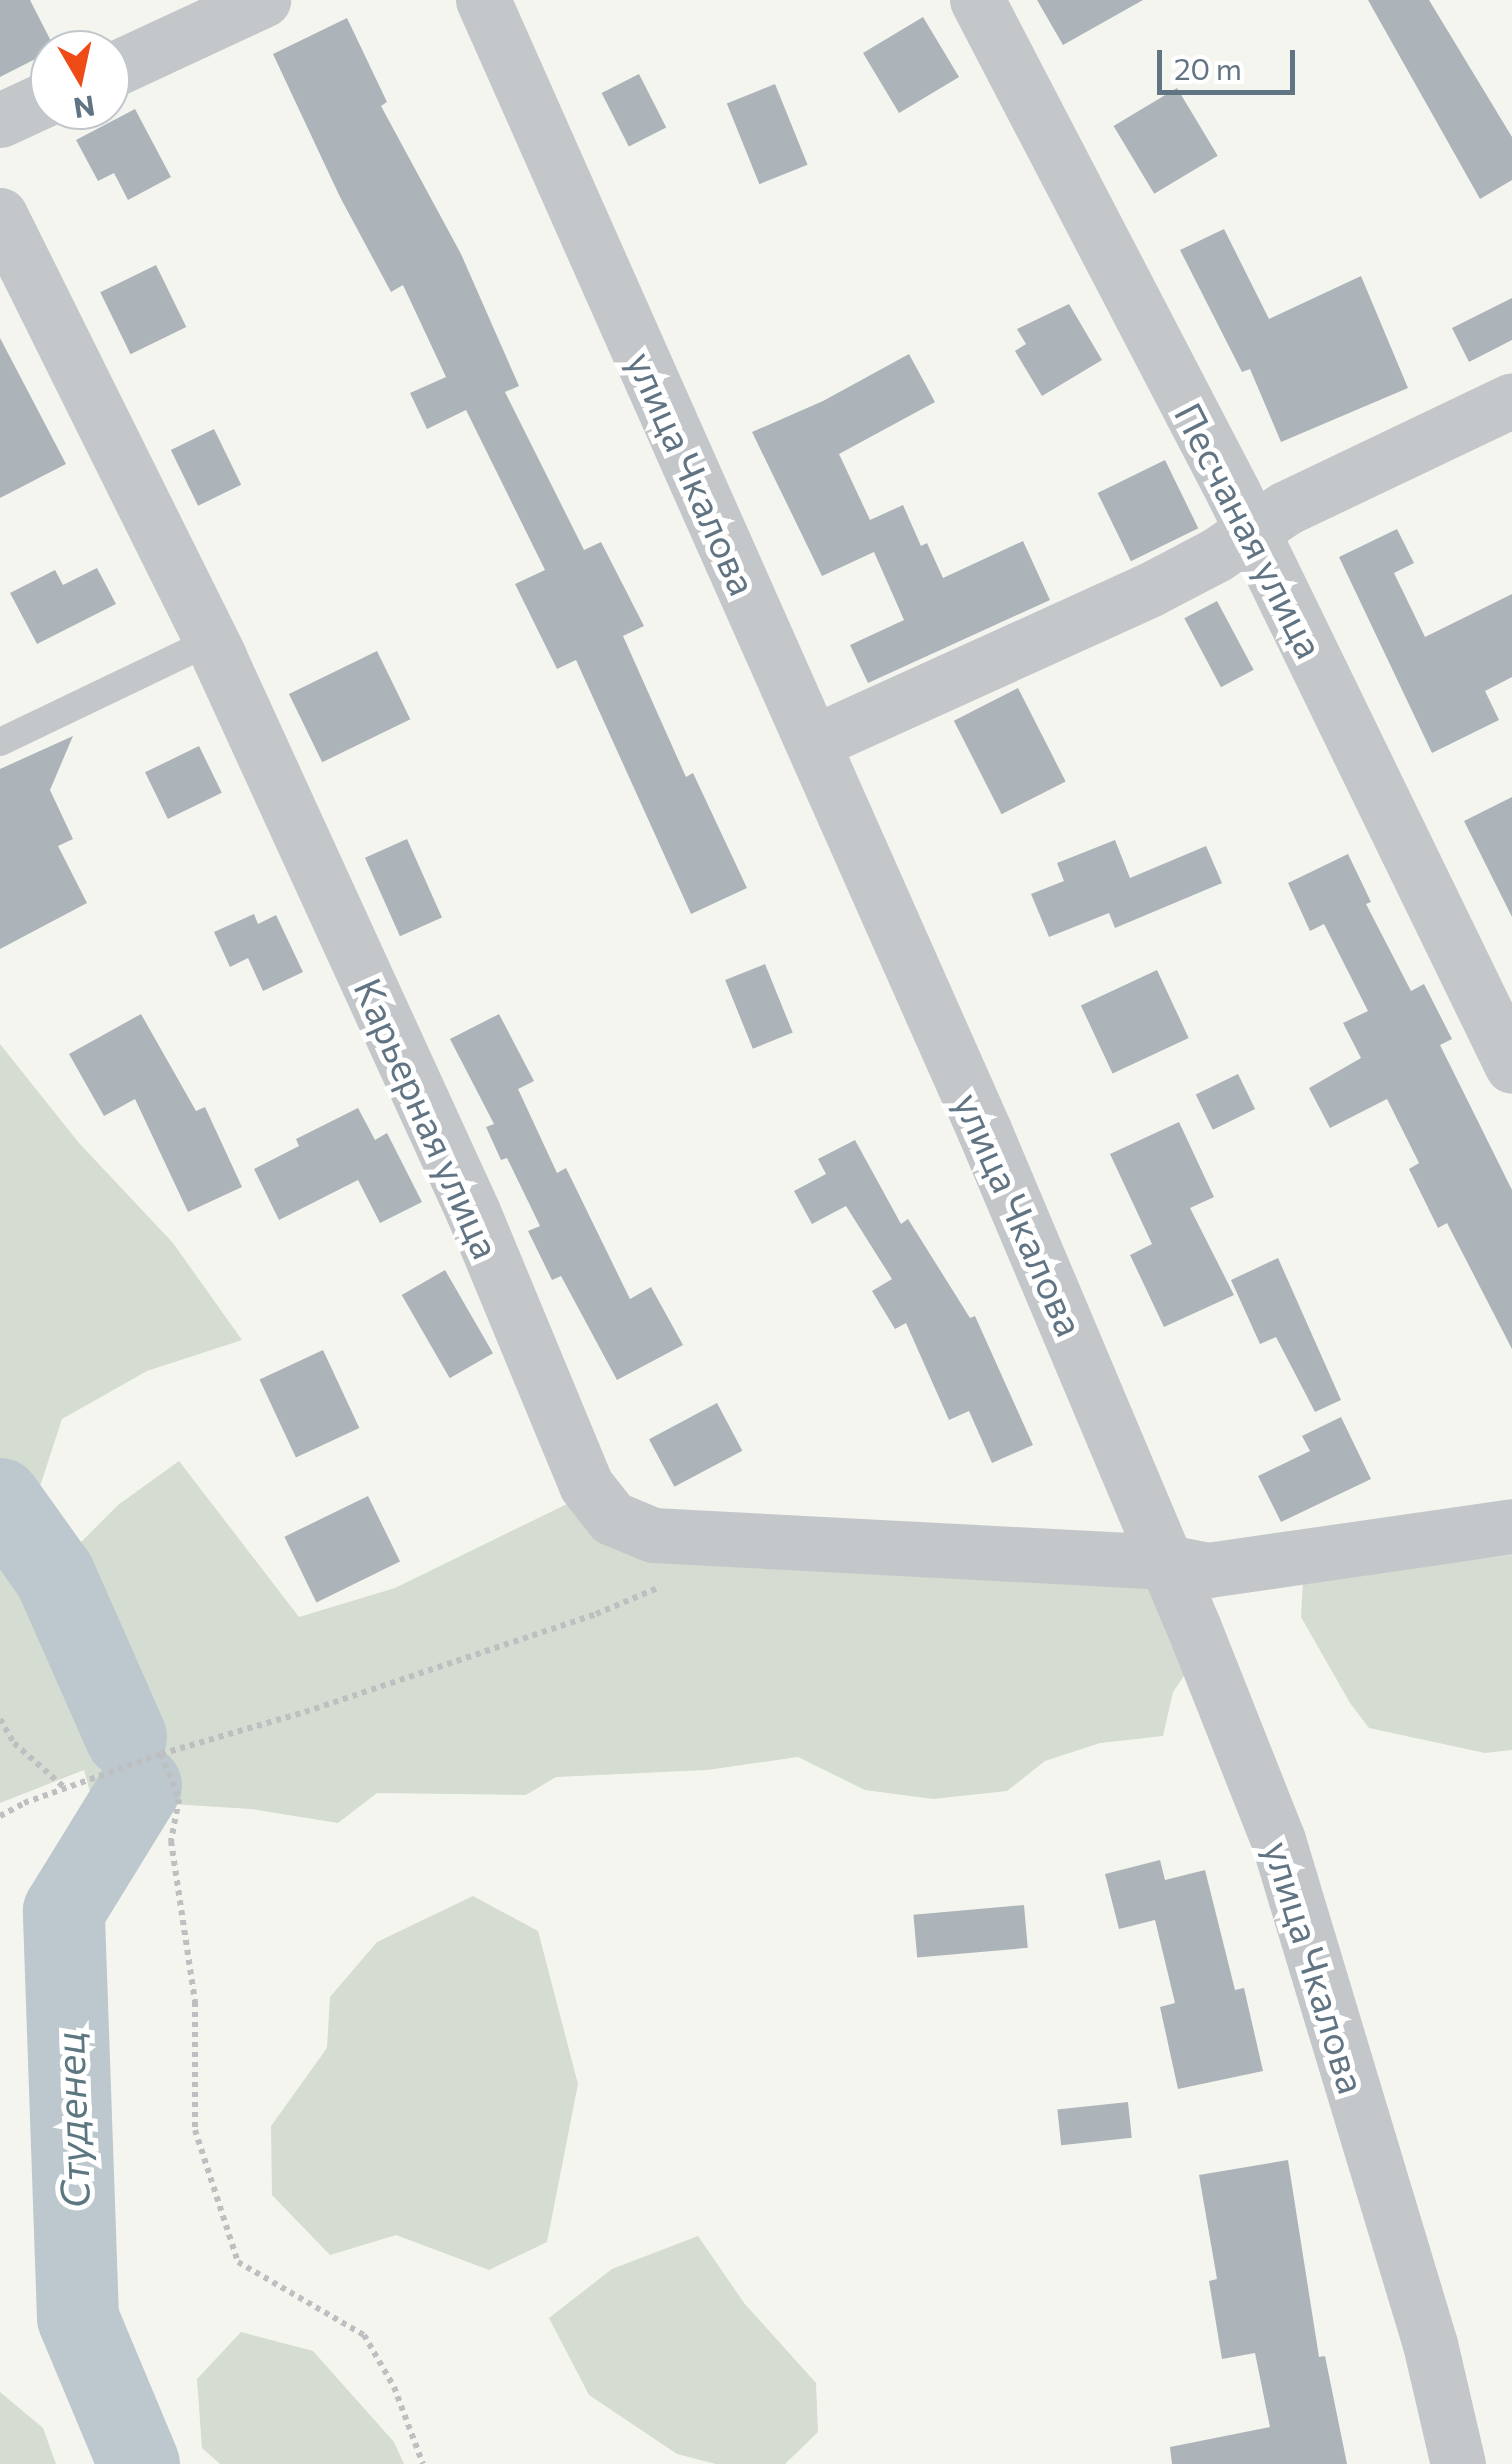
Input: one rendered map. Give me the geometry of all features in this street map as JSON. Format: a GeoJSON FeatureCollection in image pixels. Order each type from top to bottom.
{"type":"FeatureCollection","features":[{"type":"Feature","properties":{"kind":"street"},"geometry":{"type":"LineString","coordinates":[[130,62],[262,0]]}},
{"type":"Feature","properties":{"kind":"street","name":"улица Чкалова"},"geometry":{"type":"LineString","coordinates":[[483,0],[814,742],[1167,1562],[1278,1840],[1430,2344],[1458,2464]]}},
{"type":"Feature","properties":{"kind":"street","name":"Песчаная улица"},"geometry":{"type":"LineString","coordinates":[[977,0],[1253,531],[1512,1066]]}},
{"type":"Feature","properties":{"kind":"street"},"geometry":{"type":"LineString","coordinates":[[0,120],[30,106]]}},
{"type":"Feature","properties":{"kind":"street","name":"Карьерная улица"},"geometry":{"type":"LineString","coordinates":[[0,215],[211,641],[473,1212],[586,1484],[612,1518],[652,1535],[1167,1562],[1208,1570],[1512,1526]]}},
{"type":"Feature","properties":{"kind":"street"},"geometry":{"type":"LineString","coordinates":[[814,742],[1151,589],[1286,508],[1512,400]]}},
{"type":"Feature","properties":{"kind":"lane"},"geometry":{"type":"LineString","coordinates":[[0,742],[211,641]]}},
{"type":"Feature","properties":{"kind":"path"},"geometry":{"type":"LineString","coordinates":[[0,1816],[161,1754],[305,1712],[596,1614],[666,1585]]}},
{"type":"Feature","properties":{"kind":"path"},"geometry":{"type":"LineString","coordinates":[[0,1718],[14,1744],[65,1788]]}},
{"type":"Feature","properties":{"kind":"path"},"geometry":{"type":"LineString","coordinates":[[161,1754],[179,1800],[171,1840],[195,2002],[195,2130],[238,2262],[364,2335],[394,2387],[423,2464]]}},
{"type":"Feature","properties":{"kind":"shaded area"},"geometry":{"type":"Polygon","coordinates":[[[0,1044],[79,1143],[173,1243],[242,1340],[147,1371],[62,1419],[33,1508],[71,1552],[118,1505],[179,1461],[299,1617],[395,1588],[571,1502],[1157,1577],[1186,1673],[1173,1692],[1163,1736],[1100,1743],[1045,1761],[1007,1791],[933,1799],[865,1790],[798,1757],[707,1770],[556,1777],[526,1795],[377,1793],[338,1823],[251,1809],[92,1799],[84,1770],[0,1803],[0,1044]]]}},
{"type":"Feature","properties":{"kind":"shaded area"},"geometry":{"type":"Polygon","coordinates":[[[1512,1555],[1512,1750],[1485,1753],[1369,1728],[1350,1703],[1301,1617],[1303,1581],[1512,1555]]]}},
{"type":"Feature","properties":{"kind":"shaded area"},"geometry":{"type":"Polygon","coordinates":[[[473,1896],[538,1931],[578,2084],[547,2242],[489,2270],[396,2235],[330,2255],[272,2195],[271,2126],[327,2048],[330,1997],[377,1942],[473,1896]]]}},
{"type":"Feature","properties":{"kind":"shaded area"},"geometry":{"type":"Polygon","coordinates":[[[698,2236],[744,2303],[816,2383],[818,2432],[785,2464],[716,2464],[677,2454],[589,2395],[549,2318],[612,2269],[698,2236]]]}},
{"type":"Feature","properties":{"kind":"shaded area"},"geometry":{"type":"Polygon","coordinates":[[[241,2332],[313,2351],[394,2442],[404,2464],[220,2464],[202,2448],[197,2379],[241,2332]]]}},
{"type":"Feature","properties":{"kind":"shaded area"},"geometry":{"type":"Polygon","coordinates":[[[0,2392],[43,2428],[56,2464],[0,2464],[0,2392]]]}},
{"type":"Feature","properties":{"kind":"building"},"geometry":{"type":"Polygon","coordinates":[[[0,0],[30,0],[45,30],[30,30],[30,62],[0,77],[0,0]]]}},
{"type":"Feature","properties":{"kind":"building"},"geometry":{"type":"Polygon","coordinates":[[[1037,0],[1143,0],[1063,45],[1037,0]]]}},
{"type":"Feature","properties":{"kind":"building"},"geometry":{"type":"Polygon","coordinates":[[[1368,0],[1429,0],[1512,137],[1512,180],[1480,199],[1368,0]]]}},
{"type":"Feature","properties":{"kind":"building"},"geometry":{"type":"Polygon","coordinates":[[[923,17],[959,77],[899,113],[863,53],[923,17]]]}},
{"type":"Feature","properties":{"kind":"building"},"geometry":{"type":"Polygon","coordinates":[[[347,18],[387,102],[381,106],[461,254],[519,386],[505,392],[584,550],[601,542],[644,626],[623,636],[686,777],[693,773],[747,888],[691,914],[576,660],[557,669],[515,584],[545,570],[466,410],[427,429],[410,393],[446,377],[403,285],[391,292],[340,197],[273,54],[347,18]]]}},
{"type":"Feature","properties":{"kind":"building"},"geometry":{"type":"Polygon","coordinates":[[[639,74],[666,127],[629,147],[602,93],[639,74]]]}},
{"type":"Feature","properties":{"kind":"building"},"geometry":{"type":"Polygon","coordinates":[[[775,84],[808,165],[759,184],[727,103],[775,84]]]}},
{"type":"Feature","properties":{"kind":"building"},"geometry":{"type":"Polygon","coordinates":[[[1177,88],[1218,156],[1154,194],[1114,126],[1177,88]]]}},
{"type":"Feature","properties":{"kind":"building"},"geometry":{"type":"Polygon","coordinates":[[[135,109],[171,177],[128,200],[114,173],[98,181],[76,140],[95,130],[130,130],[130,112],[135,109]]]}},
{"type":"Feature","properties":{"kind":"building"},"geometry":{"type":"Polygon","coordinates":[[[1224,229],[1269,319],[1361,276],[1408,388],[1281,442],[1250,369],[1242,372],[1180,250],[1224,229]]]}},
{"type":"Feature","properties":{"kind":"building"},"geometry":{"type":"Polygon","coordinates":[[[156,265],[186,327],[131,354],[100,292],[156,265]]]}},
{"type":"Feature","properties":{"kind":"building"},"geometry":{"type":"Polygon","coordinates":[[[1512,298],[1512,340],[1469,362],[1452,328],[1512,298]]]}},
{"type":"Feature","properties":{"kind":"building"},"geometry":{"type":"Polygon","coordinates":[[[1069,304],[1102,360],[1042,396],[1015,351],[1026,344],[1017,329],[1069,304]]]}},
{"type":"Feature","properties":{"kind":"building"},"geometry":{"type":"Polygon","coordinates":[[[0,338],[66,464],[0,498],[0,338]]]}},
{"type":"Feature","properties":{"kind":"building"},"geometry":{"type":"Polygon","coordinates":[[[909,354],[935,402],[839,454],[870,520],[903,505],[921,546],[927,543],[943,578],[1023,541],[1050,600],[868,683],[850,645],[904,620],[874,552],[822,576],[752,432],[823,401],[909,354]]]}},
{"type":"Feature","properties":{"kind":"building"},"geometry":{"type":"Polygon","coordinates":[[[214,429],[241,485],[198,506],[171,450],[214,429]]]}},
{"type":"Feature","properties":{"kind":"building"},"geometry":{"type":"Polygon","coordinates":[[[1165,460],[1198,528],[1131,561],[1098,493],[1165,460]]]}},
{"type":"Feature","properties":{"kind":"building"},"geometry":{"type":"Polygon","coordinates":[[[1397,529],[1414,563],[1394,573],[1425,637],[1512,594],[1512,677],[1485,691],[1499,720],[1432,753],[1339,557],[1397,529]]]}},
{"type":"Feature","properties":{"kind":"building"},"geometry":{"type":"Polygon","coordinates":[[[97,568],[116,604],[37,644],[10,593],[55,570],[63,585],[97,568]]]}},
{"type":"Feature","properties":{"kind":"building"},"geometry":{"type":"Polygon","coordinates":[[[1217,601],[1254,670],[1221,687],[1184,618],[1217,601]]]}},
{"type":"Feature","properties":{"kind":"building"},"geometry":{"type":"Polygon","coordinates":[[[377,651],[410,719],[322,762],[289,694],[377,651]]]}},
{"type":"Feature","properties":{"kind":"building"},"geometry":{"type":"Polygon","coordinates":[[[1018,688],[1066,782],[1002,814],[954,721],[1018,688]]]}},
{"type":"Feature","properties":{"kind":"building"},"geometry":{"type":"Polygon","coordinates":[[[73,736],[50,790],[73,839],[58,846],[87,903],[0,949],[0,769],[73,736]]]}},
{"type":"Feature","properties":{"kind":"building"},"geometry":{"type":"Polygon","coordinates":[[[199,746],[222,793],[168,819],[145,772],[199,746]]]}},
{"type":"Feature","properties":{"kind":"building"},"geometry":{"type":"Polygon","coordinates":[[[1512,797],[1512,917],[1464,821],[1512,797]]]}},
{"type":"Feature","properties":{"kind":"building"},"geometry":{"type":"Polygon","coordinates":[[[407,839],[442,918],[400,936],[365,858],[407,839]]]}},
{"type":"Feature","properties":{"kind":"building"},"geometry":{"type":"Polygon","coordinates":[[[1115,840],[1130,878],[1206,846],[1222,883],[1115,928],[1109,913],[1049,937],[1031,894],[1064,881],[1057,863],[1115,840]]]}},
{"type":"Feature","properties":{"kind":"building"},"geometry":{"type":"Polygon","coordinates":[[[1348,854],[1371,902],[1366,904],[1411,991],[1424,984],[1452,1039],[1440,1045],[1512,1190],[1512,1349],[1447,1223],[1438,1228],[1409,1169],[1419,1163],[1387,1099],[1330,1128],[1309,1088],[1361,1058],[1343,1023],[1368,1011],[1324,924],[1310,931],[1288,883],[1348,854]]]}},
{"type":"Feature","properties":{"kind":"building"},"geometry":{"type":"Polygon","coordinates":[[[254,914],[258,924],[276,915],[303,972],[263,991],[248,958],[230,967],[214,932],[254,914]]]}},
{"type":"Feature","properties":{"kind":"building"},"geometry":{"type":"Polygon","coordinates":[[[765,964],[793,1033],[753,1049],[725,980],[765,964]]]}},
{"type":"Feature","properties":{"kind":"building"},"geometry":{"type":"Polygon","coordinates":[[[1157,970],[1189,1038],[1113,1073],[1081,1005],[1157,970]]]}},
{"type":"Feature","properties":{"kind":"building"},"geometry":{"type":"Polygon","coordinates":[[[141,1014],[196,1111],[205,1107],[242,1187],[188,1212],[135,1099],[104,1116],[69,1054],[141,1014]]]}},
{"type":"Feature","properties":{"kind":"building"},"geometry":{"type":"Polygon","coordinates":[[[499,1014],[534,1081],[518,1089],[557,1173],[566,1168],[630,1299],[651,1287],[683,1345],[617,1380],[561,1276],[552,1280],[528,1231],[540,1226],[507,1158],[501,1160],[486,1127],[494,1124],[450,1039],[499,1014]]]}},
{"type":"Feature","properties":{"kind":"building"},"geometry":{"type":"Polygon","coordinates":[[[1238,1074],[1255,1109],[1213,1130],[1196,1095],[1238,1074]]]}},
{"type":"Feature","properties":{"kind":"building"},"geometry":{"type":"Polygon","coordinates":[[[358,1108],[375,1140],[387,1133],[422,1202],[380,1223],[358,1180],[279,1220],[254,1169],[299,1146],[296,1139],[358,1108]]]}},
{"type":"Feature","properties":{"kind":"building"},"geometry":{"type":"Polygon","coordinates":[[[1179,1122],[1214,1197],[1190,1208],[1234,1295],[1164,1327],[1130,1255],[1152,1244],[1110,1154],[1179,1122]]]}},
{"type":"Feature","properties":{"kind":"building"},"geometry":{"type":"Polygon","coordinates":[[[855,1140],[901,1224],[908,1219],[970,1318],[975,1316],[1033,1445],[992,1463],[969,1411],[949,1420],[906,1323],[895,1329],[872,1291],[892,1279],[846,1206],[812,1224],[794,1191],[826,1174],[818,1159],[855,1140]]]}},
{"type":"Feature","properties":{"kind":"building"},"geometry":{"type":"Polygon","coordinates":[[[1278,1258],[1341,1400],[1315,1412],[1276,1337],[1260,1344],[1231,1280],[1278,1258]]]}},
{"type":"Feature","properties":{"kind":"building"},"geometry":{"type":"Polygon","coordinates":[[[445,1270],[493,1353],[450,1378],[402,1295],[445,1270]]]}},
{"type":"Feature","properties":{"kind":"building"},"geometry":{"type":"Polygon","coordinates":[[[323,1350],[359,1428],[296,1458],[260,1380],[323,1350]]]}},
{"type":"Feature","properties":{"kind":"building"},"geometry":{"type":"Polygon","coordinates":[[[717,1403],[742,1451],[674,1487],[649,1439],[717,1403]]]}},
{"type":"Feature","properties":{"kind":"building"},"geometry":{"type":"Polygon","coordinates":[[[1341,1417],[1371,1479],[1281,1522],[1258,1476],[1310,1451],[1302,1436],[1341,1417]]]}},
{"type":"Feature","properties":{"kind":"building"},"geometry":{"type":"Polygon","coordinates":[[[368,1496],[400,1562],[316,1602],[284,1537],[368,1496]]]}},
{"type":"Feature","properties":{"kind":"building"},"geometry":{"type":"Polygon","coordinates":[[[1160,1860],[1165,1880],[1205,1870],[1235,1990],[1244,1988],[1263,2071],[1178,2089],[1160,2007],[1175,2003],[1155,1920],[1119,1929],[1105,1874],[1160,1860]]]}},
{"type":"Feature","properties":{"kind":"building"},"geometry":{"type":"Polygon","coordinates":[[[1024,1905],[1028,1948],[917,1958],[913,1915],[1024,1905]]]}},
{"type":"Feature","properties":{"kind":"building"},"geometry":{"type":"Polygon","coordinates":[[[1128,2102],[1132,2138],[1061,2145],[1057,2109],[1128,2102]]]}},
{"type":"Feature","properties":{"kind":"building"},"geometry":{"type":"Polygon","coordinates":[[[1288,2160],[1319,2357],[1325,2356],[1347,2464],[1172,2464],[1170,2447],[1270,2427],[1255,2353],[1222,2359],[1209,2281],[1217,2279],[1199,2175],[1288,2160]]]}},
{"type":"Feature","properties":{"kind":"waterway","name":"Студенец"},"geometry":{"type":"LineString","coordinates":[[0,1499],[55,1576],[126,1737]]}},
{"type":"Feature","properties":{"kind":"waterway","name":"Студенец"},"geometry":{"type":"LineString","coordinates":[[139,2464],[78,2318],[64,1911],[141,1786]]}}]}
